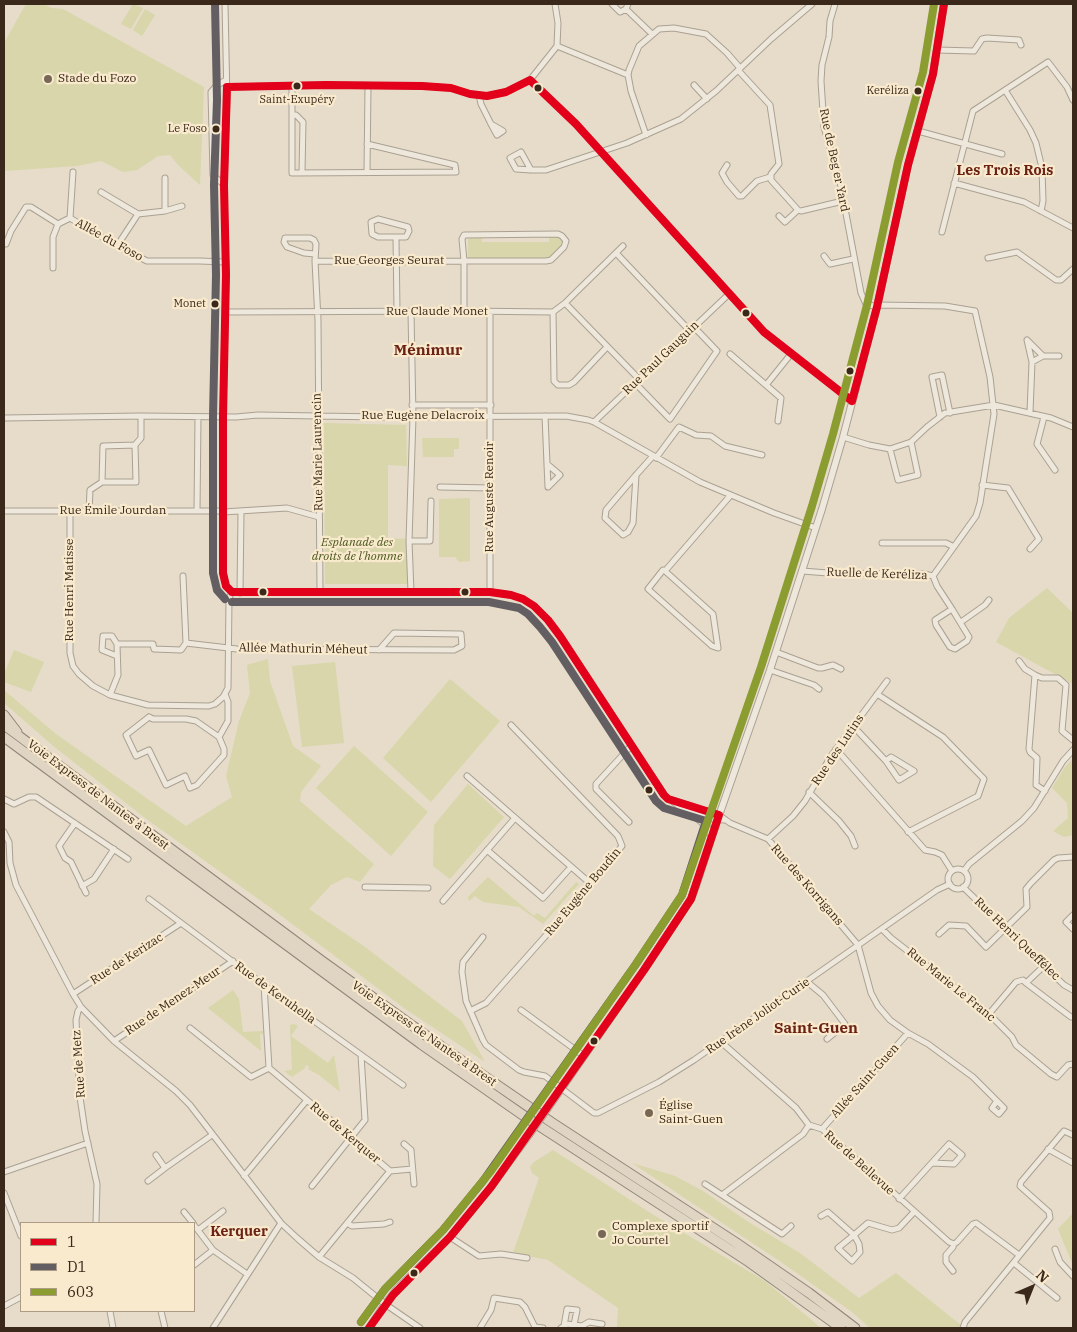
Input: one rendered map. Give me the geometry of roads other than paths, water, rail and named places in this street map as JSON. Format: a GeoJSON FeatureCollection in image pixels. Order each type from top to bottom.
{"type":"FeatureCollection","features":[{"type":"Feature","properties":{"kind":"highway"},"geometry":{"type":"LineString","coordinates":[[4,715],[21,738]]}},
{"type":"Feature","properties":{"kind":"highway","name":"Voie Express de Nantes à Brest"},"geometry":{"type":"LineString","coordinates":[[4,725],[322,961],[449,1052],[567,1133],[749,1251],[855,1328]]}},
{"type":"Feature","properties":{"kind":"highway","name":"Voie Express de Nantes à Brest"},"geometry":{"type":"LineString","coordinates":[[4,737],[421,1044],[546,1130],[749,1262],[841,1328]]}},
{"type":"Feature","properties":{"kind":"highway"},"geometry":{"type":"LineString","coordinates":[[4,743],[18,747]]}},
{"type":"Feature","properties":{"kind":"street"},"geometry":{"type":"LineString","coordinates":[[225,4],[227,87],[224,185],[223,573],[226,586],[232,592],[240,593],[490,592],[523,599],[534,606],[548,620],[664,795],[688,810],[706,826],[712,836]]}},
{"type":"Feature","properties":{"kind":"street"},"geometry":{"type":"LineString","coordinates":[[227,87],[251,85],[450,88],[479,96],[506,92],[530,80],[557,46],[558,23],[555,4]]}},
{"type":"Feature","properties":{"kind":"street"},"geometry":{"type":"LineString","coordinates":[[612,4],[620,12],[627,6],[652,34]]}},
{"type":"Feature","properties":{"kind":"street"},"geometry":{"type":"LineString","coordinates":[[530,170],[546,170],[646,135],[681,119],[812,4]]}},
{"type":"Feature","properties":{"kind":"street","name":"Rue de Beg er Yard"},"geometry":{"type":"LineString","coordinates":[[835,4],[822,65],[821,90],[824,127],[840,182],[853,259],[863,299],[869,306],[878,306]]}},
{"type":"Feature","properties":{"kind":"street"},"geometry":{"type":"LineString","coordinates":[[369,1328],[400,1286],[450,1237],[499,1177],[644,970],[691,899],[776,652],[843,437],[878,306],[908,165],[933,74],[944,4]]}},
{"type":"Feature","properties":{"kind":"street"},"geometry":{"type":"LineString","coordinates":[[646,135],[631,91],[628,75],[634,54],[639,46],[652,34],[665,27],[706,34],[727,53],[770,105],[779,164],[770,177],[757,181],[742,196],[739,196],[722,173],[727,165]]}},
{"type":"Feature","properties":{"kind":"street"},"geometry":{"type":"LineString","coordinates":[[937,50],[974,51],[982,39],[987,38],[1019,40],[1021,45]]}},
{"type":"Feature","properties":{"kind":"street"},"geometry":{"type":"LineString","coordinates":[[557,46],[628,75]]}},
{"type":"Feature","properties":{"kind":"street"},"geometry":{"type":"LineString","coordinates":[[942,232],[973,111],[1048,62],[1067,87],[1073,100]]}},
{"type":"Feature","properties":{"kind":"street"},"geometry":{"type":"LineString","coordinates":[[224,185],[213,175],[212,92],[216,86],[226,80]]}},
{"type":"Feature","properties":{"kind":"street"},"geometry":{"type":"LineString","coordinates":[[530,80],[601,151],[764,332],[852,401]]}},
{"type":"Feature","properties":{"kind":"street"},"geometry":{"type":"LineString","coordinates":[[694,85],[706,99]]}},
{"type":"Feature","properties":{"kind":"street"},"geometry":{"type":"LineString","coordinates":[[292,86],[292,173],[456,172],[455,165],[367,144]]}},
{"type":"Feature","properties":{"kind":"street"},"geometry":{"type":"LineString","coordinates":[[367,172],[368,86]]}},
{"type":"Feature","properties":{"kind":"street"},"geometry":{"type":"LineString","coordinates":[[1005,90],[1036,143],[1042,168],[1043,201],[1041,211]]}},
{"type":"Feature","properties":{"kind":"street"},"geometry":{"type":"LineString","coordinates":[[479,96],[491,124]]}},
{"type":"Feature","properties":{"kind":"street"},"geometry":{"type":"LineString","coordinates":[[292,115],[296,115],[303,122],[302,172]]}},
{"type":"Feature","properties":{"kind":"street"},"geometry":{"type":"LineString","coordinates":[[918,131],[1002,154]]}},
{"type":"Feature","properties":{"kind":"street","name":"Allée du Foso"},"geometry":{"type":"LineString","coordinates":[[73,172],[70,218],[117,246],[147,261],[200,260],[225,262]]}},
{"type":"Feature","properties":{"kind":"street"},"geometry":{"type":"LineString","coordinates":[[770,177],[798,210],[805,211],[843,201]]}},
{"type":"Feature","properties":{"kind":"street"},"geometry":{"type":"LineString","coordinates":[[165,178],[165,211]]}},
{"type":"Feature","properties":{"kind":"street"},"geometry":{"type":"LineString","coordinates":[[954,183],[1024,202],[1073,228]]}},
{"type":"Feature","properties":{"kind":"street"},"geometry":{"type":"LineString","coordinates":[[100,192],[138,214],[165,211],[182,206]]}},
{"type":"Feature","properties":{"kind":"street"},"geometry":{"type":"LineString","coordinates":[[6,244],[11,231],[26,207],[30,207],[58,224]]}},
{"type":"Feature","properties":{"kind":"street"},"geometry":{"type":"LineString","coordinates":[[779,216],[785,222],[798,210]]}},
{"type":"Feature","properties":{"kind":"street"},"geometry":{"type":"LineString","coordinates":[[117,246],[138,214]]}},
{"type":"Feature","properties":{"kind":"street"},"geometry":{"type":"LineString","coordinates":[[53,268],[53,237],[58,224],[70,218]]}},
{"type":"Feature","properties":{"kind":"street"},"geometry":{"type":"LineString","coordinates":[[378,219],[408,227],[409,231],[406,237],[396,238],[378,237],[372,234],[371,222],[378,219]]}},
{"type":"Feature","properties":{"kind":"street"},"geometry":{"type":"LineString","coordinates":[[464,261],[546,261],[551,260],[564,247],[566,241],[558,234],[464,236],[462,239],[464,311]]}},
{"type":"Feature","properties":{"kind":"street"},"geometry":{"type":"LineString","coordinates":[[296,236],[314,240],[316,244],[315,254],[304,253],[287,247],[284,242],[285,238],[296,236]]}},
{"type":"Feature","properties":{"kind":"street"},"geometry":{"type":"LineString","coordinates":[[396,238],[396,311]]}},
{"type":"Feature","properties":{"kind":"street"},"geometry":{"type":"LineString","coordinates":[[607,347],[574,382],[569,385],[558,385],[554,381],[553,312],[565,303],[624,246]]}},
{"type":"Feature","properties":{"kind":"street"},"geometry":{"type":"LineString","coordinates":[[988,258],[1018,252],[1056,280],[1061,280],[1073,269]]}},
{"type":"Feature","properties":{"kind":"street","name":"Rue Marie Laurencin"},"geometry":{"type":"LineString","coordinates":[[315,254],[320,592]]}},
{"type":"Feature","properties":{"kind":"street"},"geometry":{"type":"LineString","coordinates":[[565,303],[607,347],[670,419],[717,351],[691,328],[617,254]]}},
{"type":"Feature","properties":{"kind":"street"},"geometry":{"type":"LineString","coordinates":[[824,256],[830,264],[853,259]]}},
{"type":"Feature","properties":{"kind":"street","name":"Rue Georges Seurat"},"geometry":{"type":"LineString","coordinates":[[315,261],[464,261]]}},
{"type":"Feature","properties":{"kind":"street","name":"Rue Paul Gauguin"},"geometry":{"type":"LineString","coordinates":[[594,422],[729,294]]}},
{"type":"Feature","properties":{"kind":"street","name":"Ruelle de Keréliza"},"geometry":{"type":"LineString","coordinates":[[802,570],[828,573],[924,574],[933,576],[976,516],[980,503],[994,405],[990,377],[975,311],[946,306],[878,306]]}},
{"type":"Feature","properties":{"kind":"street","name":"Rue Claude Monet"},"geometry":{"type":"LineString","coordinates":[[224,312],[553,312]]}},
{"type":"Feature","properties":{"kind":"street"},"geometry":{"type":"LineString","coordinates":[[411,312],[413,417],[410,541],[411,592]]}},
{"type":"Feature","properties":{"kind":"street","name":"Rue Auguste Renoir"},"geometry":{"type":"LineString","coordinates":[[490,312],[490,592]]}},
{"type":"Feature","properties":{"kind":"street"},"geometry":{"type":"LineString","coordinates":[[1030,412],[1032,362],[1027,340],[1043,356]]}},
{"type":"Feature","properties":{"kind":"street"},"geometry":{"type":"LineString","coordinates":[[730,354],[782,398],[778,421]]}},
{"type":"Feature","properties":{"kind":"street"},"geometry":{"type":"LineString","coordinates":[[766,385],[791,354]]}},
{"type":"Feature","properties":{"kind":"street"},"geometry":{"type":"LineString","coordinates":[[1032,362],[1043,356],[1059,356]]}},
{"type":"Feature","properties":{"kind":"street"},"geometry":{"type":"LineString","coordinates":[[940,417],[932,377],[942,375],[950,412]]}},
{"type":"Feature","properties":{"kind":"street"},"geometry":{"type":"LineString","coordinates":[[412,405],[490,405]]}},
{"type":"Feature","properties":{"kind":"street"},"geometry":{"type":"LineString","coordinates":[[843,437],[890,449],[912,442],[945,413],[994,405],[1030,412],[1073,427]]}},
{"type":"Feature","properties":{"kind":"street","name":"Rue Eugène Delacroix"},"geometry":{"type":"LineString","coordinates":[[4,418],[223,417],[258,415],[566,416],[594,422],[700,482],[730,496],[816,528]]}},
{"type":"Feature","properties":{"kind":"street"},"geometry":{"type":"LineString","coordinates":[[89,512],[90,490],[102,482],[136,482],[135,445],[141,438],[140,416]]}},
{"type":"Feature","properties":{"kind":"street"},"geometry":{"type":"LineString","coordinates":[[545,416],[547,464]]}},
{"type":"Feature","properties":{"kind":"street"},"geometry":{"type":"LineString","coordinates":[[197,511],[198,417]]}},
{"type":"Feature","properties":{"kind":"street"},"geometry":{"type":"LineString","coordinates":[[1044,417],[1037,444],[1055,470]]}},
{"type":"Feature","properties":{"kind":"street"},"geometry":{"type":"LineString","coordinates":[[636,475],[633,523],[628,532],[623,535],[605,518],[606,510],[636,475],[655,457],[679,427],[696,435],[711,436],[725,446],[762,455]]}},
{"type":"Feature","properties":{"kind":"street"},"geometry":{"type":"LineString","coordinates":[[890,449],[898,480],[918,475],[912,442]]}},
{"type":"Feature","properties":{"kind":"street"},"geometry":{"type":"LineString","coordinates":[[102,482],[103,446],[135,445]]}},
{"type":"Feature","properties":{"kind":"street"},"geometry":{"type":"LineString","coordinates":[[982,485],[1008,488],[1039,539],[1030,549]]}},
{"type":"Feature","properties":{"kind":"street"},"geometry":{"type":"LineString","coordinates":[[440,487],[491,488]]}},
{"type":"Feature","properties":{"kind":"street"},"geometry":{"type":"LineString","coordinates":[[665,572],[713,614],[718,648],[712,646],[648,589],[664,570],[665,572],[730,496]]}},
{"type":"Feature","properties":{"kind":"street"},"geometry":{"type":"LineString","coordinates":[[410,541],[430,541],[431,501]]}},
{"type":"Feature","properties":{"kind":"street","name":"Rue Émile Jourdan"},"geometry":{"type":"LineString","coordinates":[[4,511],[241,512],[287,508],[319,518]]}},
{"type":"Feature","properties":{"kind":"street","name":"Rue Henri Matisse"},"geometry":{"type":"LineString","coordinates":[[70,512],[70,653],[74,666],[85,681],[110,695],[148,705],[209,706],[220,701],[225,694]]}},
{"type":"Feature","properties":{"kind":"street"},"geometry":{"type":"LineString","coordinates":[[240,593],[241,512]]}},
{"type":"Feature","properties":{"kind":"street"},"geometry":{"type":"LineString","coordinates":[[882,543],[946,543],[954,547]]}},
{"type":"Feature","properties":{"kind":"street"},"geometry":{"type":"LineString","coordinates":[[117,644],[153,644],[154,649],[181,650],[186,643],[183,576]]}},
{"type":"Feature","properties":{"kind":"street"},"geometry":{"type":"LineString","coordinates":[[933,576],[937,586],[961,622],[969,637],[967,641],[955,649],[950,647],[936,625],[935,620],[952,609]]}},
{"type":"Feature","properties":{"kind":"street"},"geometry":{"type":"LineString","coordinates":[[219,737],[228,721],[228,702],[225,694],[228,688],[229,598],[232,592]]}},
{"type":"Feature","properties":{"kind":"street"},"geometry":{"type":"LineString","coordinates":[[961,622],[989,600]]}},
{"type":"Feature","properties":{"kind":"street","name":"Allée Mathurin Méheut"},"geometry":{"type":"LineString","coordinates":[[186,643],[237,649],[379,650],[454,650],[462,646],[461,634],[394,633],[379,650]]}},
{"type":"Feature","properties":{"kind":"street"},"geometry":{"type":"LineString","coordinates":[[110,695],[118,675],[117,644],[112,636],[102,636],[102,650],[117,656]]}},
{"type":"Feature","properties":{"kind":"street"},"geometry":{"type":"LineString","coordinates":[[776,652],[818,668],[833,665],[841,669]]}},
{"type":"Feature","properties":{"kind":"street"},"geometry":{"type":"LineString","coordinates":[[1019,661],[1025,669],[1035,675],[1042,678],[1058,678],[1066,685],[1062,731],[1073,740]]}},
{"type":"Feature","properties":{"kind":"street"},"geometry":{"type":"LineString","coordinates":[[770,670],[814,685],[819,689]]}},
{"type":"Feature","properties":{"kind":"street"},"geometry":{"type":"LineString","coordinates":[[1035,675],[1029,749],[1037,758],[1036,785],[1045,791]]}},
{"type":"Feature","properties":{"kind":"street","name":"Rue des Lutins"},"geometry":{"type":"LineString","coordinates":[[768,839],[793,816],[805,801],[836,749],[887,681]]}},
{"type":"Feature","properties":{"kind":"street"},"geometry":{"type":"LineString","coordinates":[[877,694],[943,737],[984,779],[978,796],[908,832]]}},
{"type":"Feature","properties":{"kind":"street"},"geometry":{"type":"LineString","coordinates":[[148,705],[149,717]]}},
{"type":"Feature","properties":{"kind":"street"},"geometry":{"type":"LineString","coordinates":[[149,717],[159,720],[193,719],[219,737],[224,749],[221,761],[197,785],[190,788],[185,776],[166,785],[149,750],[136,756],[126,735],[149,717]]}},
{"type":"Feature","properties":{"kind":"street","name":"Rue Eugéne Boudin"},"geometry":{"type":"LineString","coordinates":[[470,1011],[486,1003],[622,846],[618,836],[511,725]]}},
{"type":"Feature","properties":{"kind":"street"},"geometry":{"type":"LineString","coordinates":[[853,726],[886,761],[899,780],[914,772],[891,757],[886,761]]}},
{"type":"Feature","properties":{"kind":"street"},"geometry":{"type":"LineString","coordinates":[[629,822],[596,789],[596,784],[631,746]]}},
{"type":"Feature","properties":{"kind":"street"},"geometry":{"type":"LineString","coordinates":[[836,749],[925,850],[942,855],[952,871]]}},
{"type":"Feature","properties":{"kind":"street"},"geometry":{"type":"LineString","coordinates":[[964,871],[969,864],[1022,821],[1034,808],[1063,761],[1073,750]]}},
{"type":"Feature","properties":{"kind":"street"},"geometry":{"type":"LineString","coordinates":[[467,776],[591,884]]}},
{"type":"Feature","properties":{"kind":"street"},"geometry":{"type":"LineString","coordinates":[[809,792],[839,821],[851,836],[855,846]]}},
{"type":"Feature","properties":{"kind":"street"},"geometry":{"type":"LineString","coordinates":[[4,799],[14,804],[28,797],[36,797],[128,858]]}},
{"type":"Feature","properties":{"kind":"street"},"geometry":{"type":"LineString","coordinates":[[668,799],[678,801],[720,818]]}},
{"type":"Feature","properties":{"kind":"street"},"geometry":{"type":"LineString","coordinates":[[688,810],[720,818]]}},
{"type":"Feature","properties":{"kind":"street"},"geometry":{"type":"LineString","coordinates":[[443,901],[515,818]]}},
{"type":"Feature","properties":{"kind":"street","name":"Rue des Korrigans"},"geometry":{"type":"LineString","coordinates":[[720,818],[768,839],[858,945]]}},
{"type":"Feature","properties":{"kind":"street"},"geometry":{"type":"LineString","coordinates":[[74,823],[59,846],[65,858],[71,862],[86,893]]}},
{"type":"Feature","properties":{"kind":"street"},"geometry":{"type":"LineString","coordinates":[[4,832],[9,842],[10,863],[16,885],[81,1007],[114,1041],[176,1090],[281,1223],[319,1257],[353,1278],[385,1304],[420,1328]]}},
{"type":"Feature","properties":{"kind":"street"},"geometry":{"type":"LineString","coordinates":[[82,886],[94,880],[114,849]]}},
{"type":"Feature","properties":{"kind":"street"},"geometry":{"type":"LineString","coordinates":[[487,850],[543,898],[571,867]]}},
{"type":"Feature","properties":{"kind":"street"},"geometry":{"type":"LineString","coordinates":[[939,934],[949,925],[966,926],[986,947],[1027,907],[1026,889],[1031,883],[1054,860],[1073,857]]}},
{"type":"Feature","properties":{"kind":"street"},"geometry":{"type":"LineString","coordinates":[[958,869],[964,871],[968,879],[964,887],[958,888],[950,884],[948,878],[952,871],[958,869]]}},
{"type":"Feature","properties":{"kind":"street","name":"Rue Irène Joliot-Curie"},"geometry":{"type":"LineString","coordinates":[[562,1087],[594,1113],[598,1113],[659,1082],[721,1042],[936,890],[950,884]]}},
{"type":"Feature","properties":{"kind":"street"},"geometry":{"type":"LineString","coordinates":[[365,887],[428,888]]}},
{"type":"Feature","properties":{"kind":"street","name":"Rue Henri Queffélec"},"geometry":{"type":"LineString","coordinates":[[964,887],[1064,985],[1073,990]]}},
{"type":"Feature","properties":{"kind":"street","name":"Rue de Keruhella"},"geometry":{"type":"LineString","coordinates":[[149,899],[403,1085]]}},
{"type":"Feature","properties":{"kind":"street"},"geometry":{"type":"LineString","coordinates":[[1073,915],[1066,922],[1073,929]]}},
{"type":"Feature","properties":{"kind":"street","name":"Rue de Kerizac"},"geometry":{"type":"LineString","coordinates":[[73,994],[181,923]]}},
{"type":"Feature","properties":{"kind":"street","name":"Rue Marie Le Franc"},"geometry":{"type":"LineString","coordinates":[[882,929],[989,1014],[1012,1037],[1016,1045],[1051,1074],[1057,1077],[1068,1065],[1073,1064]]}},
{"type":"Feature","properties":{"kind":"street"},"geometry":{"type":"LineString","coordinates":[[483,937],[463,962],[462,972],[464,992],[470,1011],[486,1045],[519,1070],[545,1076],[562,1087]]}},
{"type":"Feature","properties":{"kind":"street"},"geometry":{"type":"LineString","coordinates":[[858,945],[871,993],[878,1006],[890,1020],[928,1044],[973,1077],[997,1101]]}},
{"type":"Feature","properties":{"kind":"street","name":"Rue de Menez-Meur"},"geometry":{"type":"LineString","coordinates":[[114,1041],[233,962]]}},
{"type":"Feature","properties":{"kind":"street"},"geometry":{"type":"LineString","coordinates":[[1026,983],[1045,965]]}},
{"type":"Feature","properties":{"kind":"street"},"geometry":{"type":"LineString","coordinates":[[989,1014],[1016,982],[1023,980],[1070,1017],[1073,1017]]}},
{"type":"Feature","properties":{"kind":"street"},"geometry":{"type":"LineString","coordinates":[[806,981],[823,995],[845,1024],[827,1039]]}},
{"type":"Feature","properties":{"kind":"street"},"geometry":{"type":"LineString","coordinates":[[264,985],[269,1068],[307,1100]]}},
{"type":"Feature","properties":{"kind":"street","name":"Rue de Metz"},"geometry":{"type":"LineString","coordinates":[[81,1007],[76,1016],[80,1097],[97,1184],[96,1222]]}},
{"type":"Feature","properties":{"kind":"street"},"geometry":{"type":"LineString","coordinates":[[521,1010],[584,1056]]}},
{"type":"Feature","properties":{"kind":"street"},"geometry":{"type":"LineString","coordinates":[[190,1028],[251,1077],[269,1068]]}},
{"type":"Feature","properties":{"kind":"street","name":"Allée Saint-Guen"},"geometry":{"type":"LineString","coordinates":[[822,1129],[908,1033]]}},
{"type":"Feature","properties":{"kind":"street","name":"Rue de Bellevue"},"geometry":{"type":"LineString","coordinates":[[721,1042],[796,1108],[809,1125],[822,1129],[914,1212],[949,1242],[954,1244]]}},
{"type":"Feature","properties":{"kind":"street"},"geometry":{"type":"LineString","coordinates":[[312,1186],[365,1120],[361,1055]]}},
{"type":"Feature","properties":{"kind":"street","name":"Rue de Kerquer"},"geometry":{"type":"LineString","coordinates":[[244,1176],[307,1100],[390,1171]]}},
{"type":"Feature","properties":{"kind":"street"},"geometry":{"type":"LineString","coordinates":[[722,1194],[803,1134],[809,1125]]}},
{"type":"Feature","properties":{"kind":"street"},"geometry":{"type":"LineString","coordinates":[[963,1328],[965,1322],[1050,1218],[1050,1212],[1020,1186],[1021,1182],[1064,1130],[1073,1135]]}},
{"type":"Feature","properties":{"kind":"street"},"geometry":{"type":"LineString","coordinates":[[148,1181],[212,1135]]}},
{"type":"Feature","properties":{"kind":"street"},"geometry":{"type":"LineString","coordinates":[[4,1172],[88,1142]]}},
{"type":"Feature","properties":{"kind":"street"},"geometry":{"type":"LineString","coordinates":[[404,1144],[411,1150],[414,1184]]}},
{"type":"Feature","properties":{"kind":"street"},"geometry":{"type":"LineString","coordinates":[[899,1198],[949,1144],[962,1155],[954,1164],[932,1163]]}},
{"type":"Feature","properties":{"kind":"street"},"geometry":{"type":"LineString","coordinates":[[1048,1149],[1073,1163]]}},
{"type":"Feature","properties":{"kind":"street"},"geometry":{"type":"LineString","coordinates":[[156,1155],[165,1168]]}},
{"type":"Feature","properties":{"kind":"street","name":"Rue de Kerquer"},"geometry":{"type":"LineString","coordinates":[[319,1257],[390,1171],[412,1169]]}},
{"type":"Feature","properties":{"kind":"street"},"geometry":{"type":"LineString","coordinates":[[705,1184],[782,1234],[791,1226]]}},
{"type":"Feature","properties":{"kind":"street"},"geometry":{"type":"LineString","coordinates":[[4,1193],[20,1233]]}},
{"type":"Feature","properties":{"kind":"street"},"geometry":{"type":"LineString","coordinates":[[198,1230],[223,1211]]}},
{"type":"Feature","properties":{"kind":"street"},"geometry":{"type":"LineString","coordinates":[[184,1212],[192,1222]]}},
{"type":"Feature","properties":{"kind":"street"},"geometry":{"type":"LineString","coordinates":[[820,1216],[828,1212],[854,1235],[859,1244],[860,1252],[852,1261],[838,1248],[854,1235],[868,1223],[892,1230],[899,1228],[914,1212]]}},
{"type":"Feature","properties":{"kind":"street"},"geometry":{"type":"LineString","coordinates":[[347,1223],[352,1226],[390,1222]]}},
{"type":"Feature","properties":{"kind":"street"},"geometry":{"type":"LineString","coordinates":[[213,1328],[281,1223]]}},
{"type":"Feature","properties":{"kind":"street"},"geometry":{"type":"LineString","coordinates":[[953,1272],[946,1262],[946,1254],[976,1223],[1019,1255]]}},
{"type":"Feature","properties":{"kind":"street"},"geometry":{"type":"LineString","coordinates":[[195,1226],[213,1250],[248,1274]]}},
{"type":"Feature","properties":{"kind":"street"},"geometry":{"type":"LineString","coordinates":[[450,1237],[479,1256],[501,1254],[528,1258]]}},
{"type":"Feature","properties":{"kind":"street"},"geometry":{"type":"LineString","coordinates":[[1055,1249],[1060,1262],[1073,1276]]}},
{"type":"Feature","properties":{"kind":"street"},"geometry":{"type":"LineString","coordinates":[[195,1264],[213,1250]]}},
{"type":"Feature","properties":{"kind":"street"},"geometry":{"type":"LineString","coordinates":[[1014,1263],[1057,1298]]}},
{"type":"Feature","properties":{"kind":"street"},"geometry":{"type":"LineString","coordinates":[[4,1306],[20,1298]]}},
{"type":"Feature","properties":{"kind":"street"},"geometry":{"type":"LineString","coordinates":[[480,1328],[491,1310],[494,1298],[520,1302],[525,1307],[535,1327],[543,1328]]}},
{"type":"Feature","properties":{"kind":"street"},"geometry":{"type":"LineString","coordinates":[[563,1327],[567,1309],[577,1310],[574,1325]]}},
{"type":"Feature","properties":{"kind":"street"},"geometry":{"type":"LineString","coordinates":[[110,1312],[113,1328]]}},
{"type":"Feature","properties":{"kind":"street"},"geometry":{"type":"LineString","coordinates":[[161,1312],[166,1328]]}},
{"type":"Feature","properties":{"kind":"street"},"geometry":{"type":"LineString","coordinates":[[563,1327],[567,1324],[582,1326],[590,1322],[602,1324]]}},
{"type":"Feature","properties":{"kind":"place","name":"Stade du Fozo"},"geometry":{"type":"Point","coordinates":[48,79]}},
{"type":"Feature","properties":{"kind":"place","name":"Saint-Exupéry"},"geometry":{"type":"Point","coordinates":[297,86]}},
{"type":"Feature","properties":{"kind":"place","name":"Keréliza"},"geometry":{"type":"Point","coordinates":[918,91]}},
{"type":"Feature","properties":{"kind":"place","name":"Le Foso"},"geometry":{"type":"Point","coordinates":[216,129]}},
{"type":"Feature","properties":{"kind":"place","name":"Monet"},"geometry":{"type":"Point","coordinates":[215,304]}},
{"type":"Feature","properties":{"kind":"place","name":"Église Saint-Guen"},"geometry":{"type":"Point","coordinates":[649,1113]}},
{"type":"Feature","properties":{"kind":"place","name":"Complexe sportif Jo Courtel"},"geometry":{"type":"Point","coordinates":[602,1234]}},
{"type":"Feature","properties":{"kind":"district","name":"Les Trois Rois"},"geometry":{"type":"Point","coordinates":[1005,171]}},
{"type":"Feature","properties":{"kind":"district","name":"Ménimur"},"geometry":{"type":"Point","coordinates":[428,351]}},
{"type":"Feature","properties":{"kind":"district","name":"Saint-Guen"},"geometry":{"type":"Point","coordinates":[816,1029]}},
{"type":"Feature","properties":{"kind":"district","name":"Kerquer"},"geometry":{"type":"Point","coordinates":[239,1232]}},
{"type":"Feature","properties":{"kind":"park label","name":"Esplanade des droits de l'homme"},"geometry":{"type":"Point","coordinates":[357,550]}}]}
